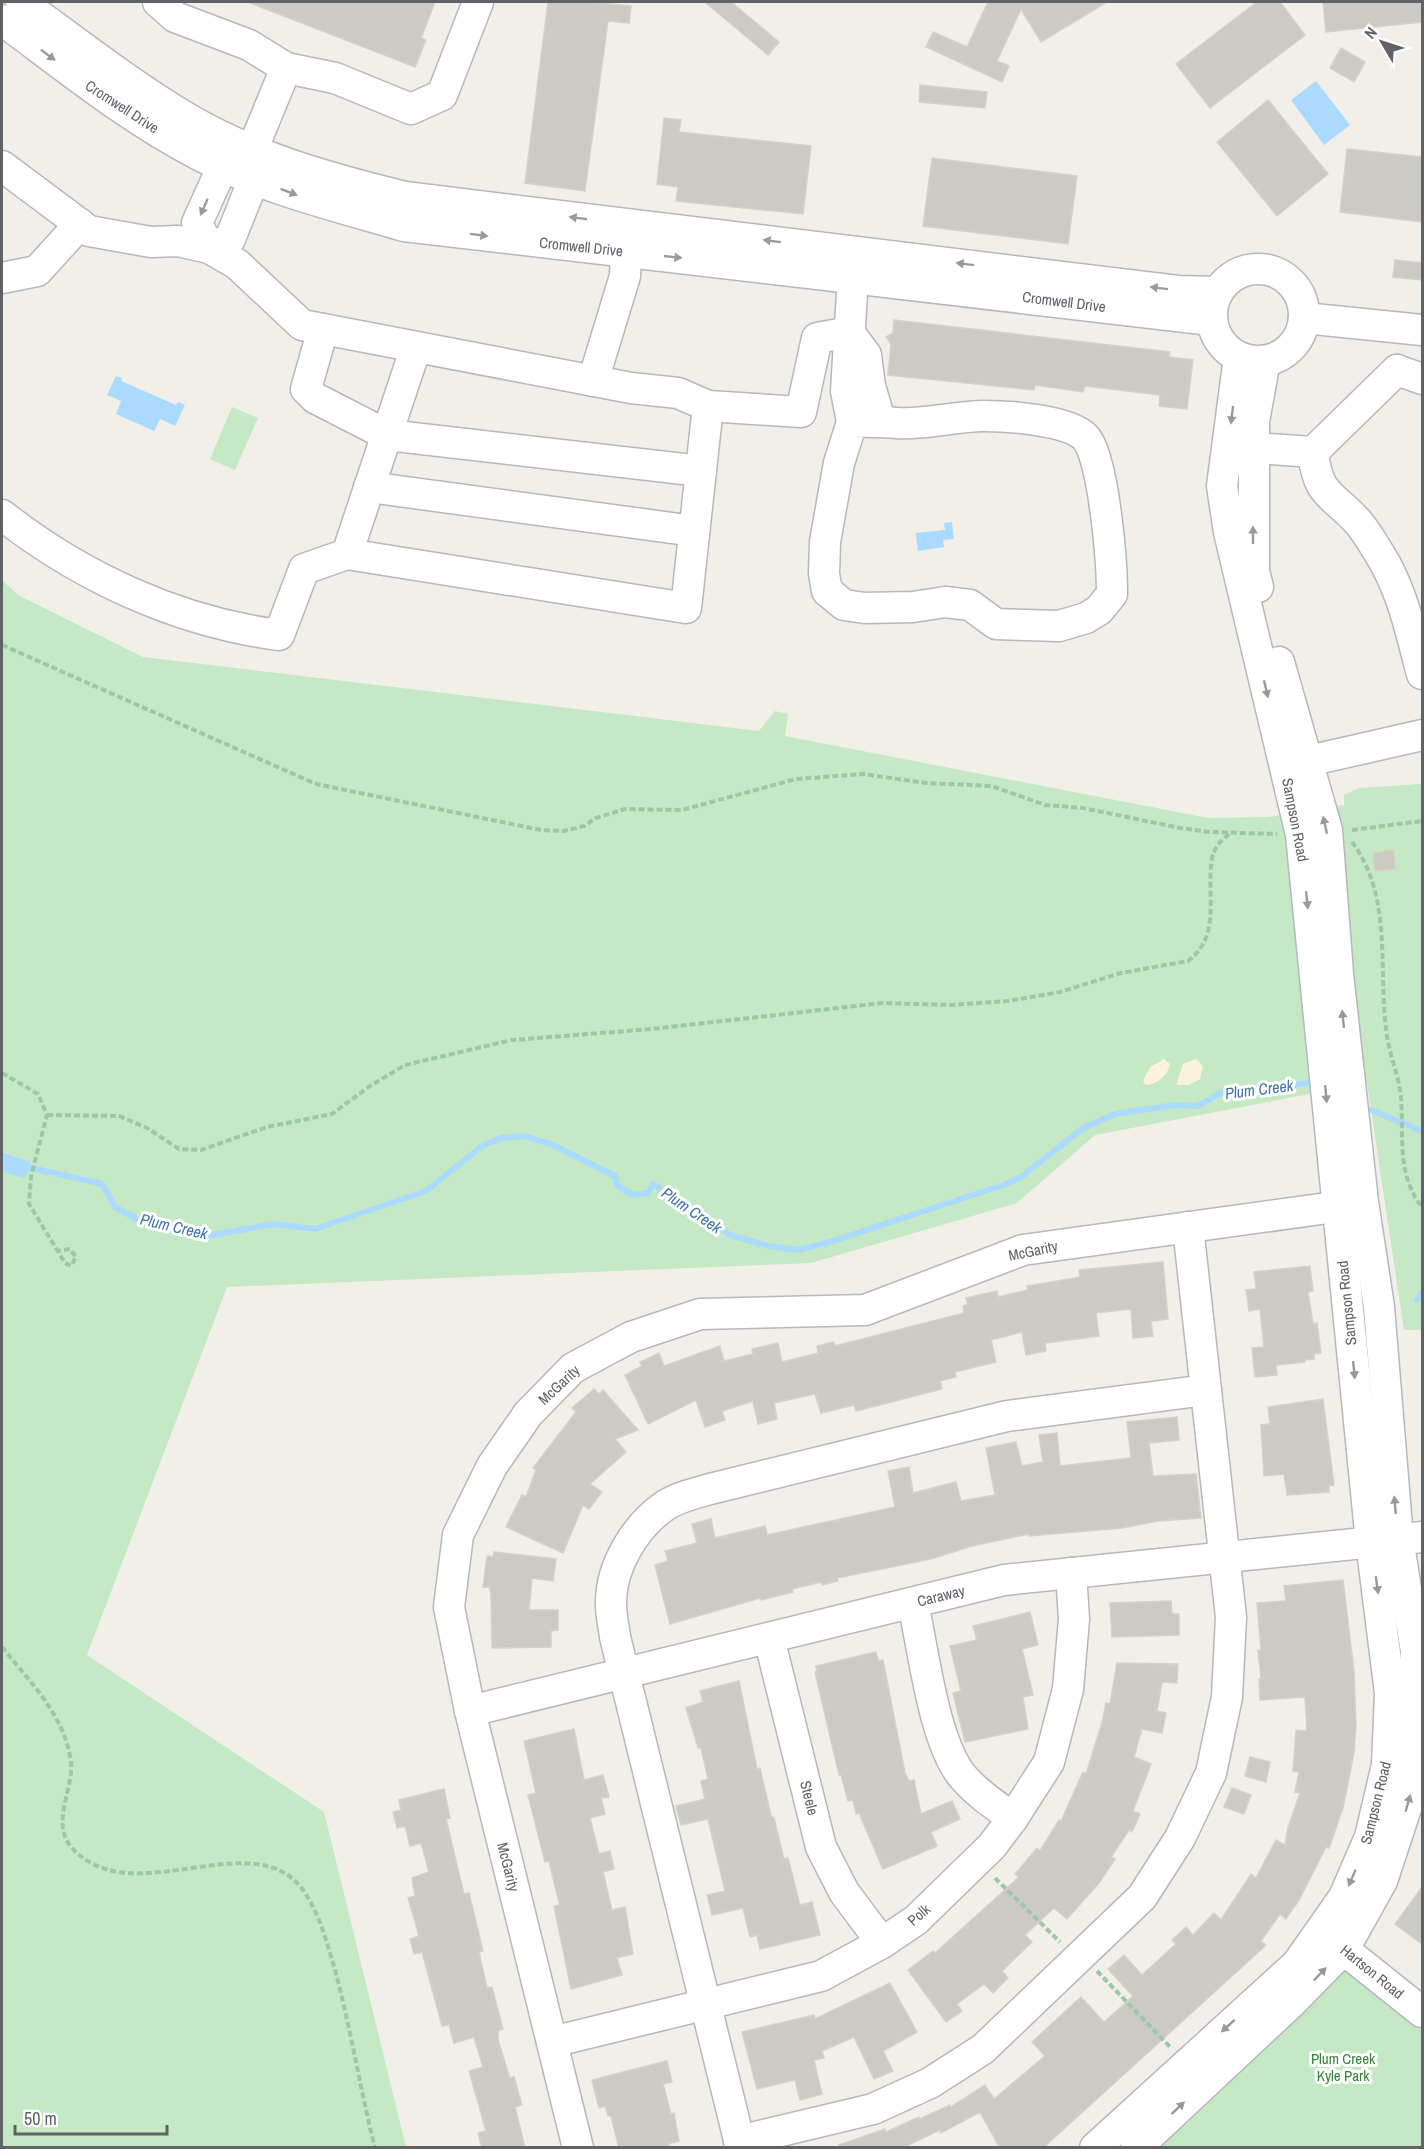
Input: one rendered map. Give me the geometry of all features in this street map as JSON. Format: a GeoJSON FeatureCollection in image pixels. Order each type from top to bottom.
{"type":"FeatureCollection","features":[{"type":"Feature","properties":{"kind":"street","name":"Cromwell Drive"},"geometry":{"type":"LineString","coordinates":[[21,2],[141,88],[246,157],[294,195],[404,226],[853,278],[1214,306]]}},
{"type":"Feature","properties":{"kind":"street"},"geometry":{"type":"LineString","coordinates":[[158,2],[175,17],[249,45],[286,68],[335,78],[411,109],[442,95],[478,2]]}},
{"type":"Feature","properties":{"kind":"street","name":"Cromwell Drive"},"geometry":{"type":"LineString","coordinates":[[2,20],[115,105],[202,157],[246,157],[294,167],[405,197],[1178,291],[1214,306]]}},
{"type":"Feature","properties":{"kind":"street"},"geometry":{"type":"LineString","coordinates":[[208,248],[197,223],[246,157],[286,68]]}},
{"type":"Feature","properties":{"kind":"street"},"geometry":{"type":"LineString","coordinates":[[2,165],[89,231],[151,242],[178,241],[208,248],[237,264],[302,325],[593,381],[678,393],[708,406],[801,412],[817,338],[850,332]]}},
{"type":"Feature","properties":{"kind":"street"},"geometry":{"type":"LineString","coordinates":[[2,278],[37,271],[80,224]]}},
{"type":"Feature","properties":{"kind":"street"},"geometry":{"type":"LineString","coordinates":[[593,381],[625,276],[626,252]]}},
{"type":"Feature","properties":{"kind":"street"},"geometry":{"type":"LineString","coordinates":[[1263,269],[1276,272],[1297,291],[1303,304],[1304,318],[1300,333],[1292,346],[1280,356],[1252,359],[1220,342],[1214,306],[1226,282],[1243,272],[1263,269]]}},
{"type":"Feature","properties":{"kind":"street"},"geometry":{"type":"LineString","coordinates":[[853,278],[850,332],[866,355],[857,375],[866,421],[832,501],[824,574],[828,591],[844,605],[865,608],[913,607],[945,602],[970,604],[996,624],[1059,626],[1086,618],[1099,610],[1112,594],[1112,566],[1097,465],[1095,454],[1085,437],[1064,425],[985,416],[897,423],[866,421]]}},
{"type":"Feature","properties":{"kind":"street"},"geometry":{"type":"LineString","coordinates":[[1304,318],[1422,330]]}},
{"type":"Feature","properties":{"kind":"street"},"geometry":{"type":"LineString","coordinates":[[1254,448],[1313,452],[1410,375],[1390,327]]}},
{"type":"Feature","properties":{"kind":"street"},"geometry":{"type":"LineString","coordinates":[[323,329],[306,389],[315,398],[387,435],[701,471]]}},
{"type":"Feature","properties":{"kind":"street"},"geometry":{"type":"LineString","coordinates":[[347,554],[416,347]]}},
{"type":"Feature","properties":{"kind":"street","name":"Sampson Road"},"geometry":{"type":"LineString","coordinates":[[1136,2148],[1292,2002],[1333,1940],[1410,1847],[1416,1651],[1397,1539],[1350,1205],[1308,761],[1254,571],[1252,359]]}},
{"type":"Feature","properties":{"kind":"street","name":"Sampson Road"},"geometry":{"type":"LineString","coordinates":[[1252,359],[1222,486],[1228,532],[1314,832]]}},
{"type":"Feature","properties":{"kind":"street"},"geometry":{"type":"LineString","coordinates":[[2,515],[22,531],[132,595],[240,630],[279,635],[304,569],[347,554],[686,608],[708,406]]}},
{"type":"Feature","properties":{"kind":"street"},"geometry":{"type":"LineString","coordinates":[[1313,452],[1315,474],[1326,494],[1358,522],[1390,572],[1398,589],[1422,674]]}},
{"type":"Feature","properties":{"kind":"street"},"geometry":{"type":"LineString","coordinates":[[369,487],[694,531]]}},
{"type":"Feature","properties":{"kind":"street"},"geometry":{"type":"LineString","coordinates":[[1308,761],[1422,735]]}},
{"type":"Feature","properties":{"kind":"street","name":"McGarity"},"geometry":{"type":"LineString","coordinates":[[578,2148],[470,1711],[449,1607],[458,1535],[492,1466],[528,1414],[573,1368],[631,1337],[700,1314],[865,1310],[1023,1250],[1350,1205]]}},
{"type":"Feature","properties":{"kind":"street"},"geometry":{"type":"LineString","coordinates":[[1188,1227],[1225,1557],[1231,1617],[1227,1697],[1211,1773],[1179,1838],[1142,1897],[983,2049],[930,2083],[873,2109],[740,2144],[615,1637],[611,1604],[612,1587],[624,1552],[653,1515],[667,1504],[710,1489],[1007,1416],[1206,1390]]}},
{"type":"Feature","properties":{"kind":"street","name":"Sampson Road"},"geometry":{"type":"LineString","coordinates":[[1095,2148],[1297,1964],[1333,1940],[1344,1897],[1370,1837],[1387,1765],[1397,1539]]}},
{"type":"Feature","properties":{"kind":"street","name":"Caraway"},"geometry":{"type":"LineString","coordinates":[[470,1711],[1004,1580],[1397,1539]]}},
{"type":"Feature","properties":{"kind":"street","name":"Polk"},"geometry":{"type":"LineString","coordinates":[[552,2042],[821,1976],[882,1943],[916,1920],[977,1861],[1014,1818],[1049,1762],[1068,1689],[1074,1619],[1071,1573]]}},
{"type":"Feature","properties":{"kind":"street"},"geometry":{"type":"LineString","coordinates":[[913,1603],[940,1727],[949,1754],[962,1776],[982,1795],[1014,1818]]}},
{"type":"Feature","properties":{"kind":"street","name":"Steele"},"geometry":{"type":"LineString","coordinates":[[769,1638],[822,1848],[843,1892],[882,1943]]}},
{"type":"Feature","properties":{"kind":"street","name":"Hartson Road"},"geometry":{"type":"LineString","coordinates":[[1333,1940],[1422,2012]]}},
{"type":"Feature","properties":{"kind":"path"},"geometry":{"type":"LineString","coordinates":[[2,645],[316,784],[541,830],[574,828],[625,809],[682,810],[796,779],[863,774],[926,783],[992,786],[1045,805],[1083,808],[1180,828],[1230,834],[1351,830],[1422,821]]}},
{"type":"Feature","properties":{"kind":"path"},"geometry":{"type":"LineString","coordinates":[[1314,832],[1347,835],[1362,855],[1375,884],[1380,913],[1387,1037],[1398,1078],[1401,1111],[1399,1131],[1406,1176],[1422,1207]]}},
{"type":"Feature","properties":{"kind":"path"},"geometry":{"type":"LineString","coordinates":[[47,1115],[119,1116],[147,1128],[179,1149],[201,1150],[267,1126],[332,1114],[370,1086],[405,1065],[512,1040],[651,1029],[882,1003],[988,1003],[1060,992],[1121,973],[1188,961],[1194,956],[1208,934],[1213,853],[1220,842],[1230,834]]}},
{"type":"Feature","properties":{"kind":"path"},"geometry":{"type":"LineString","coordinates":[[2,1073],[38,1094],[47,1115],[31,1176],[29,1204],[64,1263],[71,1266],[76,1257],[74,1251],[70,1249],[58,1251]]}},
{"type":"Feature","properties":{"kind":"path"},"geometry":{"type":"LineString","coordinates":[[2,1647],[46,1700],[60,1729],[71,1762],[62,1818],[65,1837],[72,1849],[92,1863],[126,1874],[145,1875],[244,1863],[265,1866],[296,1882],[304,1891],[324,1932],[330,1952],[375,2148]]}},
{"type":"Feature","properties":{"kind":"path"},"geometry":{"type":"LineString","coordinates":[[977,1861],[1080,1957],[1186,2064]]}},
{"type":"Feature","properties":{"kind":"green space"},"geometry":{"type":"Polygon","coordinates":[[[232,407],[258,418],[235,470],[210,459],[232,407]]]}},
{"type":"Feature","properties":{"kind":"green space"},"geometry":{"type":"Polygon","coordinates":[[[2,580],[18,595],[143,657],[759,731],[775,711],[788,714],[785,736],[1208,818],[1268,817],[1344,805],[1344,795],[1359,788],[1422,784],[1422,1330],[1404,1330],[1367,1083],[1095,1135],[1017,1203],[811,1263],[227,1287],[87,1655],[324,1812],[406,2147],[2,2147],[2,580]]]}},
{"type":"Feature","properties":{"kind":"green space","name":"Plum Creek Kyle Park"},"geometry":{"type":"Polygon","coordinates":[[[1343,1968],[1422,2030],[1422,2147],[1141,2148],[1343,1968]]]}},
{"type":"Feature","properties":{"kind":"sand"},"geometry":{"type":"Polygon","coordinates":[[[1164,1059],[1170,1064],[1164,1075],[1158,1081],[1145,1085],[1143,1080],[1150,1067],[1164,1059]]]}},
{"type":"Feature","properties":{"kind":"sand"},"geometry":{"type":"Polygon","coordinates":[[[1196,1059],[1203,1066],[1200,1079],[1189,1085],[1176,1085],[1183,1064],[1196,1059]]]}},
{"type":"Feature","properties":{"kind":"water"},"geometry":{"type":"Polygon","coordinates":[[[1316,81],[1350,125],[1324,145],[1291,100],[1316,81]]]}},
{"type":"Feature","properties":{"kind":"water"},"geometry":{"type":"Polygon","coordinates":[[[116,376],[122,378],[121,381],[176,405],[178,402],[185,405],[175,426],[160,419],[154,431],[116,414],[121,401],[107,395],[116,376]]]}},
{"type":"Feature","properties":{"kind":"water"},"geometry":{"type":"Polygon","coordinates":[[[952,522],[954,539],[943,540],[944,547],[918,551],[916,533],[945,530],[944,523],[952,522]]]}},
{"type":"Feature","properties":{"kind":"water"},"geometry":{"type":"Polygon","coordinates":[[[2,1152],[30,1162],[26,1176],[22,1178],[2,1171],[2,1152]]]}},
{"type":"Feature","properties":{"kind":"building"},"geometry":{"type":"Polygon","coordinates":[[[248,2],[435,2],[421,38],[426,40],[415,67],[248,2]]]}},
{"type":"Feature","properties":{"kind":"building"},"geometry":{"type":"Polygon","coordinates":[[[548,2],[591,2],[631,6],[629,23],[608,21],[585,191],[525,183],[548,2]]]}},
{"type":"Feature","properties":{"kind":"building"},"geometry":{"type":"Polygon","coordinates":[[[705,2],[731,2],[779,42],[768,55],[705,2]]]}},
{"type":"Feature","properties":{"kind":"building"},"geometry":{"type":"Polygon","coordinates":[[[988,2],[1107,2],[1041,42],[1021,9],[997,61],[1009,66],[1002,82],[926,47],[933,32],[967,47],[988,2]]]}},
{"type":"Feature","properties":{"kind":"building"},"geometry":{"type":"Polygon","coordinates":[[[1257,2],[1280,2],[1305,35],[1210,108],[1176,64],[1257,2]]]}},
{"type":"Feature","properties":{"kind":"building"},"geometry":{"type":"Polygon","coordinates":[[[1323,2],[1422,2],[1422,22],[1326,32],[1323,2]]]}},
{"type":"Feature","properties":{"kind":"building"},"geometry":{"type":"Polygon","coordinates":[[[1341,48],[1365,62],[1354,82],[1330,68],[1341,48]]]}},
{"type":"Feature","properties":{"kind":"building"},"geometry":{"type":"Polygon","coordinates":[[[920,85],[987,92],[985,108],[919,102],[920,85]]]}},
{"type":"Feature","properties":{"kind":"building"},"geometry":{"type":"Polygon","coordinates":[[[1268,100],[1328,174],[1277,216],[1217,142],[1268,100]]]}},
{"type":"Feature","properties":{"kind":"building"},"geometry":{"type":"Polygon","coordinates":[[[664,118],[681,120],[679,132],[811,146],[803,214],[676,201],[678,187],[657,184],[664,118]]]}},
{"type":"Feature","properties":{"kind":"building"},"geometry":{"type":"Polygon","coordinates":[[[1347,149],[1422,157],[1422,222],[1340,212],[1347,149]]]}},
{"type":"Feature","properties":{"kind":"building"},"geometry":{"type":"Polygon","coordinates":[[[932,158],[1077,176],[1068,244],[923,226],[932,158]]]}},
{"type":"Feature","properties":{"kind":"building"},"geometry":{"type":"Polygon","coordinates":[[[1395,260],[1422,263],[1422,280],[1393,277],[1395,260]]]}},
{"type":"Feature","properties":{"kind":"building"},"geometry":{"type":"Polygon","coordinates":[[[894,320],[1170,352],[1169,357],[1193,360],[1187,409],[1159,406],[1160,395],[1085,386],[1083,392],[1035,385],[1034,390],[888,375],[891,344],[886,337],[893,333],[894,320]]]}},
{"type":"Feature","properties":{"kind":"building"},"geometry":{"type":"Polygon","coordinates":[[[1394,850],[1395,869],[1375,871],[1373,853],[1394,850]]]}},
{"type":"Feature","properties":{"kind":"building"},"geometry":{"type":"Polygon","coordinates":[[[1163,1262],[1168,1319],[1151,1321],[1153,1336],[1133,1338],[1131,1309],[1096,1313],[1099,1336],[1045,1343],[1046,1351],[1026,1355],[1022,1332],[991,1340],[996,1362],[955,1372],[956,1377],[940,1381],[942,1389],[856,1411],[854,1405],[821,1413],[815,1394],[774,1403],[777,1419],[758,1424],[753,1401],[722,1411],[725,1420],[705,1427],[696,1400],[648,1424],[625,1375],[642,1366],[640,1362],[659,1353],[664,1366],[720,1346],[724,1361],[753,1354],[752,1349],[778,1343],[782,1362],[818,1353],[817,1346],[834,1342],[835,1346],[964,1313],[963,1306],[968,1304],[966,1298],[997,1291],[998,1297],[1028,1290],[1027,1286],[1080,1277],[1079,1270],[1163,1262]]]}},
{"type":"Feature","properties":{"kind":"building"},"geometry":{"type":"Polygon","coordinates":[[[1310,1266],[1313,1291],[1308,1292],[1313,1324],[1317,1323],[1321,1353],[1314,1354],[1314,1359],[1305,1360],[1305,1362],[1276,1365],[1277,1375],[1255,1377],[1252,1348],[1264,1347],[1260,1309],[1249,1311],[1246,1290],[1256,1289],[1254,1272],[1310,1266]]]}},
{"type":"Feature","properties":{"kind":"building"},"geometry":{"type":"Polygon","coordinates":[[[594,1389],[599,1394],[603,1390],[638,1430],[615,1439],[626,1452],[590,1484],[602,1492],[589,1509],[583,1505],[563,1553],[506,1527],[522,1495],[526,1497],[536,1470],[533,1468],[576,1412],[572,1408],[594,1389]]]}},
{"type":"Feature","properties":{"kind":"building"},"geometry":{"type":"Polygon","coordinates":[[[1323,1399],[1334,1485],[1329,1486],[1329,1492],[1287,1495],[1284,1474],[1264,1476],[1261,1425],[1270,1424],[1268,1407],[1323,1399]]]}},
{"type":"Feature","properties":{"kind":"building"},"geometry":{"type":"Polygon","coordinates":[[[1177,1417],[1179,1440],[1149,1443],[1153,1476],[1196,1474],[1201,1518],[1158,1521],[1122,1528],[1029,1536],[1029,1534],[972,1546],[931,1559],[837,1578],[838,1581],[822,1585],[821,1582],[792,1589],[793,1592],[761,1600],[760,1598],[670,1624],[655,1565],[668,1561],[665,1551],[697,1543],[692,1524],[711,1519],[715,1538],[765,1526],[767,1535],[895,1507],[888,1471],[909,1467],[913,1493],[956,1482],[961,1501],[995,1495],[986,1448],[1016,1442],[1022,1466],[1043,1462],[1039,1435],[1057,1433],[1060,1466],[1131,1458],[1127,1422],[1177,1417]]]}},
{"type":"Feature","properties":{"kind":"building"},"geometry":{"type":"Polygon","coordinates":[[[494,1552],[556,1559],[553,1581],[532,1578],[529,1610],[558,1610],[558,1630],[551,1631],[551,1647],[492,1648],[491,1593],[489,1587],[483,1587],[487,1556],[493,1557],[494,1552]]]}},
{"type":"Feature","properties":{"kind":"building"},"geometry":{"type":"Polygon","coordinates":[[[1343,1580],[1354,1671],[1356,1725],[1354,1753],[1343,1808],[1329,1848],[1326,1847],[1299,1900],[1286,1919],[1280,1914],[1261,1941],[1266,1945],[1043,2148],[1000,2148],[980,2112],[941,2133],[940,2130],[902,2148],[840,2148],[839,2145],[885,2129],[886,2132],[950,2105],[951,2107],[985,2085],[994,2099],[1045,2056],[1032,2042],[1081,1997],[1104,2022],[1133,1996],[1108,1969],[1124,1955],[1142,1975],[1176,1944],[1172,1940],[1186,1927],[1193,1935],[1214,1913],[1221,1920],[1251,1874],[1256,1878],[1276,1840],[1285,1845],[1288,1828],[1300,1793],[1295,1792],[1299,1772],[1293,1771],[1296,1730],[1307,1731],[1305,1697],[1260,1700],[1259,1679],[1261,1679],[1258,1650],[1261,1650],[1257,1603],[1286,1601],[1284,1586],[1343,1580]]]}},
{"type":"Feature","properties":{"kind":"building"},"geometry":{"type":"Polygon","coordinates":[[[1171,1601],[1172,1614],[1179,1614],[1179,1635],[1112,1637],[1110,1603],[1171,1601]]]}},
{"type":"Feature","properties":{"kind":"building"},"geometry":{"type":"Polygon","coordinates":[[[1030,1612],[1038,1645],[1022,1649],[1033,1695],[1023,1697],[1028,1729],[965,1742],[953,1693],[961,1691],[950,1646],[977,1640],[973,1626],[1030,1612]]]}},
{"type":"Feature","properties":{"kind":"building"},"geometry":{"type":"Polygon","coordinates":[[[876,1652],[878,1661],[883,1660],[905,1773],[909,1781],[914,1780],[921,1814],[952,1801],[960,1819],[931,1832],[937,1846],[883,1869],[859,1813],[856,1814],[853,1800],[848,1801],[841,1775],[839,1775],[815,1672],[817,1671],[816,1666],[876,1652]]]}},
{"type":"Feature","properties":{"kind":"building"},"geometry":{"type":"Polygon","coordinates":[[[1117,1663],[1178,1664],[1177,1683],[1162,1682],[1157,1711],[1166,1713],[1162,1733],[1142,1729],[1134,1757],[1151,1764],[1133,1811],[1140,1814],[1132,1832],[1129,1830],[1111,1857],[1115,1859],[1099,1883],[1067,1919],[1054,1908],[1025,1935],[1032,1942],[1002,1971],[1008,1978],[993,1993],[984,1984],[957,2004],[962,2011],[946,2022],[908,1970],[933,1951],[935,1953],[1019,1877],[1015,1874],[1037,1848],[1040,1851],[1059,1820],[1061,1821],[1083,1772],[1086,1774],[1106,1703],[1110,1704],[1117,1663]]]}},
{"type":"Feature","properties":{"kind":"building"},"geometry":{"type":"Polygon","coordinates":[[[739,1681],[757,1769],[760,1768],[784,1859],[788,1858],[800,1905],[812,1902],[820,1935],[760,1949],[757,1935],[750,1937],[743,1908],[712,1915],[707,1895],[725,1891],[708,1819],[681,1825],[676,1806],[705,1799],[701,1781],[708,1779],[701,1748],[698,1748],[686,1708],[703,1702],[700,1691],[739,1681]]]}},
{"type":"Feature","properties":{"kind":"building"},"geometry":{"type":"Polygon","coordinates":[[[574,1729],[584,1780],[603,1775],[609,1797],[601,1798],[605,1814],[590,1818],[599,1854],[610,1851],[614,1869],[603,1872],[612,1910],[625,1907],[633,1954],[617,1958],[622,1975],[571,1989],[554,1906],[560,1905],[549,1861],[545,1862],[528,1795],[536,1793],[524,1741],[574,1729]]]}},
{"type":"Feature","properties":{"kind":"building"},"geometry":{"type":"Polygon","coordinates":[[[1250,1757],[1270,1762],[1266,1782],[1245,1776],[1250,1757]]]}},
{"type":"Feature","properties":{"kind":"building"},"geometry":{"type":"Polygon","coordinates":[[[1232,1788],[1251,1795],[1244,1814],[1224,1807],[1232,1788]]]}},
{"type":"Feature","properties":{"kind":"building"},"geometry":{"type":"Polygon","coordinates":[[[444,1789],[450,1818],[446,1819],[464,1894],[469,1893],[483,1951],[479,1952],[487,1988],[492,1987],[503,2029],[498,2031],[498,2040],[510,2078],[514,2077],[522,2105],[515,2107],[525,2148],[482,2148],[478,2133],[486,2131],[469,2071],[483,2067],[474,2037],[454,2043],[449,2025],[442,2026],[422,1952],[414,1954],[410,1939],[419,1936],[408,1898],[415,1896],[412,1878],[429,1872],[421,1843],[410,1846],[405,1826],[397,1828],[393,1812],[401,1810],[399,1800],[444,1789]]]}},
{"type":"Feature","properties":{"kind":"building"},"geometry":{"type":"Polygon","coordinates":[[[1422,1887],[1422,1944],[1395,1924],[1422,1887]]]}},
{"type":"Feature","properties":{"kind":"building"},"geometry":{"type":"Polygon","coordinates":[[[890,1983],[917,2032],[883,2051],[893,2071],[874,2079],[854,2037],[822,2051],[824,2058],[814,2060],[822,2094],[800,2100],[795,2080],[757,2089],[742,2032],[814,2015],[815,2019],[890,1983]]]}},
{"type":"Feature","properties":{"kind":"building"},"geometry":{"type":"Polygon","coordinates":[[[667,2061],[672,2082],[663,2084],[671,2114],[674,2113],[679,2141],[668,2144],[669,2148],[619,2148],[611,2116],[608,2116],[605,2106],[599,2108],[592,2080],[667,2061]]]}},
{"type":"Feature","properties":{"kind":"waterway","name":"Plum Creek"},"geometry":{"type":"LineString","coordinates":[[23,1166],[102,1184],[115,1207],[137,1219],[207,1236],[273,1224],[315,1229],[426,1191],[482,1146],[501,1138],[524,1136],[553,1145],[615,1176],[617,1186],[634,1195],[648,1193],[653,1184],[730,1235],[768,1246],[798,1250],[830,1242],[1006,1184],[1021,1177],[1083,1128],[1115,1114],[1175,1105],[1197,1106],[1223,1092],[1262,1090],[1307,1083]]}},
{"type":"Feature","properties":{"kind":"waterway","name":"Plum Creek"},"geometry":{"type":"LineString","coordinates":[[1371,1110],[1422,1131]]}},
{"type":"Feature","properties":{"kind":"waterway"},"geometry":{"type":"LineString","coordinates":[[1417,1300],[1422,1292]]}}]}
